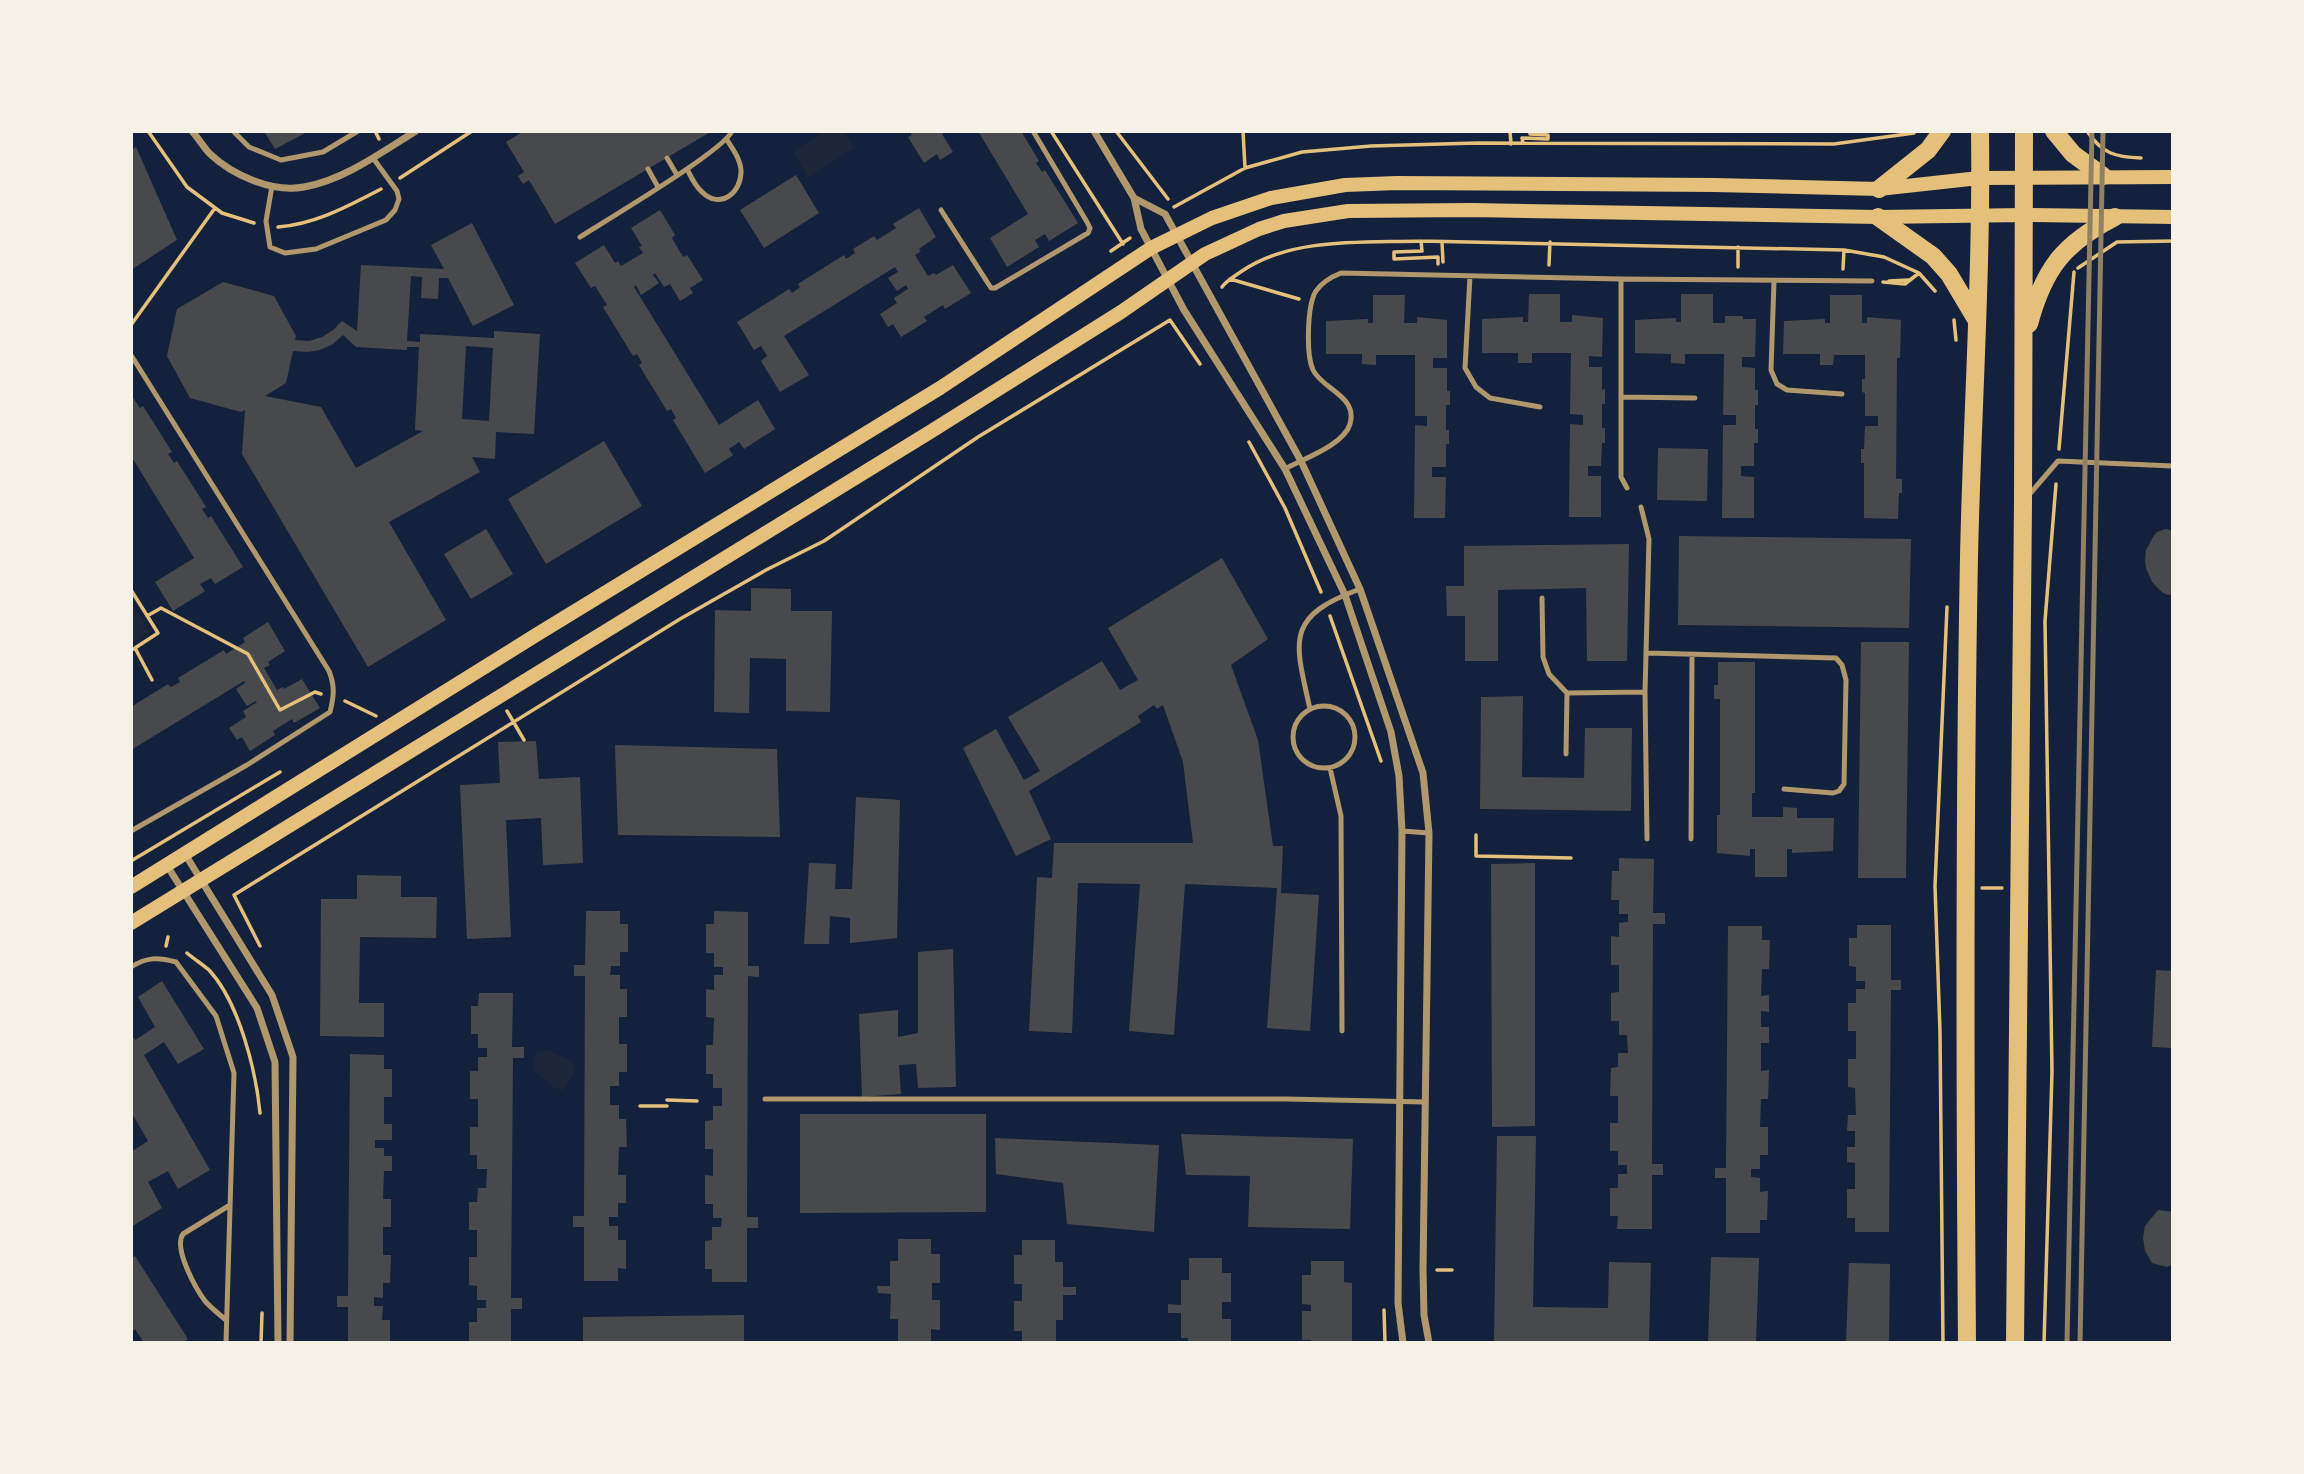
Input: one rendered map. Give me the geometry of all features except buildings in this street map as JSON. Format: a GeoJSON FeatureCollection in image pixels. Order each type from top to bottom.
{"type":"FeatureCollection","features":[{"type":"Feature","properties":{"kind":"main road"},"geometry":{"type":"LineString","coordinates":[[1879,190],[1928,150],[1942,131]]}},
{"type":"Feature","properties":{"kind":"main road"},"geometry":{"type":"LineString","coordinates":[[1967,1343],[1964,869],[1980,131]]}},
{"type":"Feature","properties":{"kind":"main road"},"geometry":{"type":"LineString","coordinates":[[2015,1343],[2024,131]]}},
{"type":"Feature","properties":{"kind":"main road"},"geometry":{"type":"LineString","coordinates":[[2054,131],[2073,154],[2103,176]]}},
{"type":"Feature","properties":{"kind":"main road"},"geometry":{"type":"LineString","coordinates":[[131,887],[940,388],[1151,248],[1212,218],[1271,198],[1345,185],[1700,185],[1879,190],[1979,178],[2173,177]]}},
{"type":"Feature","properties":{"kind":"main road"},"geometry":{"type":"LineString","coordinates":[[131,923],[930,432],[1224,244],[1259,229],[1284,221],[1348,211],[1472,210],[1878,217],[2173,217]]}},
{"type":"Feature","properties":{"kind":"main road"},"geometry":{"type":"LineString","coordinates":[[1878,217],[1933,256],[1949,274],[1977,321]]}},
{"type":"Feature","properties":{"kind":"main road"},"geometry":{"type":"LineString","coordinates":[[2023,347],[2034,308],[2049,272],[2063,252],[2086,232],[2115,217]]}},
{"type":"Feature","properties":{"kind":"street"},"geometry":{"type":"LineString","coordinates":[[192,131],[210,153],[242,176],[272,186],[303,187],[337,176],[416,131]]}},
{"type":"Feature","properties":{"kind":"street"},"geometry":{"type":"LineString","coordinates":[[1094,131],[1134,198],[1142,229],[1185,310],[1285,469],[1345,595],[1391,732],[1399,776],[1402,831],[1398,1303],[1403,1343]]}},
{"type":"Feature","properties":{"kind":"street"},"geometry":{"type":"LineString","coordinates":[[1134,198],[1165,214],[1301,461],[1360,589],[1423,773],[1429,833],[1424,1315],[1429,1343]]}},
{"type":"Feature","properties":{"kind":"street"},"geometry":{"type":"LineString","coordinates":[[184,853],[272,995],[293,1057],[290,1343]]}},
{"type":"Feature","properties":{"kind":"street"},"geometry":{"type":"LineString","coordinates":[[166,864],[257,1008],[275,1062],[278,1343]]}},
{"type":"Feature","properties":{"kind":"lane"},"geometry":{"type":"LineString","coordinates":[[233,131],[249,147],[281,160],[323,152],[358,131]]}},
{"type":"Feature","properties":{"kind":"lane"},"geometry":{"type":"LineString","coordinates":[[580,237],[687,169],[727,140],[732,131]]}},
{"type":"Feature","properties":{"kind":"lane"},"geometry":{"type":"LineString","coordinates":[[941,210],[990,288],[995,288],[1088,233],[1090,228],[1087,222],[1033,131]]}},
{"type":"Feature","properties":{"kind":"lane"},"geometry":{"type":"LineString","coordinates":[[687,169],[695,183],[709,197],[719,199],[731,195],[740,183],[741,166],[727,140]]}},
{"type":"Feature","properties":{"kind":"lane"},"geometry":{"type":"LineString","coordinates":[[272,186],[266,221],[270,247],[285,253],[316,249],[387,220],[395,210],[397,191],[372,157]]}},
{"type":"Feature","properties":{"kind":"lane"},"geometry":{"type":"LineString","coordinates":[[667,158],[677,175]]}},
{"type":"Feature","properties":{"kind":"lane"},"geometry":{"type":"LineString","coordinates":[[648,169],[658,187]]}},
{"type":"Feature","properties":{"kind":"lane"},"geometry":{"type":"LineString","coordinates":[[1285,469],[1341,439],[1350,423],[1351,414],[1347,404],[1335,390],[1318,378],[1312,369],[1309,336],[1314,293],[1323,282],[1341,273],[1872,281]]}},
{"type":"Feature","properties":{"kind":"lane"},"geometry":{"type":"LineString","coordinates":[[1470,276],[1465,368],[1476,387],[1490,398],[1540,408]]}},
{"type":"Feature","properties":{"kind":"lane"},"geometry":{"type":"LineString","coordinates":[[1621,279],[1621,477],[1627,488]]}},
{"type":"Feature","properties":{"kind":"lane"},"geometry":{"type":"LineString","coordinates":[[1774,281],[1771,370],[1777,384],[1787,390],[1842,394]]}},
{"type":"Feature","properties":{"kind":"lane"},"geometry":{"type":"LineString","coordinates":[[131,355],[329,670],[334,683],[330,712],[247,765],[131,831]]}},
{"type":"Feature","properties":{"kind":"lane"},"geometry":{"type":"LineString","coordinates":[[1621,397],[1695,398]]}},
{"type":"Feature","properties":{"kind":"lane"},"geometry":{"type":"LineString","coordinates":[[2023,503],[2058,461],[2173,466]]}},
{"type":"Feature","properties":{"kind":"lane"},"geometry":{"type":"LineString","coordinates":[[1641,508],[1649,538],[1645,692],[1647,839]]}},
{"type":"Feature","properties":{"kind":"lane"},"geometry":{"type":"LineString","coordinates":[[1310,709],[1297,652],[1301,631],[1306,621],[1314,614],[1360,589]]}},
{"type":"Feature","properties":{"kind":"lane"},"geometry":{"type":"LineString","coordinates":[[1542,598],[1544,657],[1549,674],[1567,693],[1566,754]]}},
{"type":"Feature","properties":{"kind":"lane"},"geometry":{"type":"LineString","coordinates":[[1647,653],[1836,658],[1842,665],[1846,690],[1844,784],[1839,791],[1833,793],[1784,789]]}},
{"type":"Feature","properties":{"kind":"lane"},"geometry":{"type":"LineString","coordinates":[[1691,839],[1692,655]]}},
{"type":"Feature","properties":{"kind":"lane"},"geometry":{"type":"LineString","coordinates":[[1567,693],[1645,692]]}},
{"type":"Feature","properties":{"kind":"lane"},"geometry":{"type":"LineString","coordinates":[[1320,706],[1340,710],[1348,717],[1353,727],[1355,737],[1348,757],[1330,768],[1310,765],[1296,752],[1293,732],[1302,715],[1310,709],[1320,706]]}},
{"type":"Feature","properties":{"kind":"lane"},"geometry":{"type":"LineString","coordinates":[[1330,768],[1340,816],[1342,1031]]}},
{"type":"Feature","properties":{"kind":"lane"},"geometry":{"type":"LineString","coordinates":[[1402,831],[1429,833]]}},
{"type":"Feature","properties":{"kind":"lane"},"geometry":{"type":"LineString","coordinates":[[131,968],[143,959],[176,961],[216,1016],[234,1073],[226,1343]]}},
{"type":"Feature","properties":{"kind":"lane"},"geometry":{"type":"LineString","coordinates":[[765,1099],[1287,1099],[1425,1102]]}},
{"type":"Feature","properties":{"kind":"lane"},"geometry":{"type":"LineString","coordinates":[[227,1320],[199,1293],[180,1248],[180,1239],[183,1234],[230,1205]]}},
{"type":"Feature","properties":{"kind":"path"},"geometry":{"type":"LineString","coordinates":[[1051,131],[1123,244]]}},
{"type":"Feature","properties":{"kind":"path"},"geometry":{"type":"LineString","coordinates":[[1116,131],[1175,207],[1245,168],[1302,152],[1371,146],[1523,143],[1833,144],[1914,133]]}},
{"type":"Feature","properties":{"kind":"path"},"geometry":{"type":"LineString","coordinates":[[1243,131],[1245,168]]}},
{"type":"Feature","properties":{"kind":"path"},"geometry":{"type":"LineString","coordinates":[[1510,131],[1511,144]]}},
{"type":"Feature","properties":{"kind":"path"},"geometry":{"type":"LineString","coordinates":[[1523,143],[1522,138],[1548,139],[1548,135],[1530,134],[1530,131]]}},
{"type":"Feature","properties":{"kind":"path"},"geometry":{"type":"LineString","coordinates":[[2087,131],[2095,142],[2118,157],[2146,158]]}},
{"type":"Feature","properties":{"kind":"path"},"geometry":{"type":"LineString","coordinates":[[131,325],[215,208]]}},
{"type":"Feature","properties":{"kind":"path"},"geometry":{"type":"LineString","coordinates":[[1421,241],[1422,251],[1394,251],[1394,259],[1438,257],[1437,275]]}},
{"type":"Feature","properties":{"kind":"path"},"geometry":{"type":"LineString","coordinates":[[1222,286],[1256,261],[1295,248],[1421,241],[1550,242],[1844,250],[1884,257],[1919,273],[1937,293]]}},
{"type":"Feature","properties":{"kind":"path"},"geometry":{"type":"LineString","coordinates":[[1442,241],[1443,254]]}},
{"type":"Feature","properties":{"kind":"path"},"geometry":{"type":"LineString","coordinates":[[2044,1343],[2052,1072],[2045,621],[2074,272],[2117,242],[2173,241]]}},
{"type":"Feature","properties":{"kind":"path"},"geometry":{"type":"LineString","coordinates":[[1549,256],[1550,242]]}},
{"type":"Feature","properties":{"kind":"path"},"geometry":{"type":"LineString","coordinates":[[1738,247],[1738,257]]}},
{"type":"Feature","properties":{"kind":"path"},"geometry":{"type":"LineString","coordinates":[[1842,281],[1844,250]]}},
{"type":"Feature","properties":{"kind":"path"},"geometry":{"type":"LineString","coordinates":[[1872,281],[1910,280],[1919,273]]}},
{"type":"Feature","properties":{"kind":"path"},"geometry":{"type":"LineString","coordinates":[[1230,279],[1311,303]]}},
{"type":"Feature","properties":{"kind":"path"},"geometry":{"type":"LineString","coordinates":[[1954,313],[1956,351]]}},
{"type":"Feature","properties":{"kind":"path"},"geometry":{"type":"LineString","coordinates":[[234,895],[680,619],[766,570],[824,541],[978,437],[1170,320]]}},
{"type":"Feature","properties":{"kind":"path"},"geometry":{"type":"LineString","coordinates":[[131,590],[158,634],[133,649],[152,680]]}},
{"type":"Feature","properties":{"kind":"path"},"geometry":{"type":"LineString","coordinates":[[1943,1343],[1940,1032],[1935,886],[1948,598]]}},
{"type":"Feature","properties":{"kind":"path"},"geometry":{"type":"LineString","coordinates":[[147,616],[161,608],[248,653],[280,710],[315,692],[375,716],[388,727]]}},
{"type":"Feature","properties":{"kind":"path"},"geometry":{"type":"LineString","coordinates":[[500,697],[523,740]]}},
{"type":"Feature","properties":{"kind":"path"},"geometry":{"type":"LineString","coordinates":[[1476,835],[1476,856],[1571,858]]}},
{"type":"Feature","properties":{"kind":"path"},"geometry":{"type":"LineString","coordinates":[[1973,888],[2013,888]]}},
{"type":"Feature","properties":{"kind":"path"},"geometry":{"type":"LineString","coordinates":[[166,946],[168,937]]}},
{"type":"Feature","properties":{"kind":"path"},"geometry":{"type":"LineString","coordinates":[[640,1106],[697,1101]]}},
{"type":"Feature","properties":{"kind":"path"},"geometry":{"type":"LineString","coordinates":[[1434,1270],[1452,1270]]}},
{"type":"Feature","properties":{"kind":"shaded area"},"geometry":{"type":"Polygon","coordinates":[[[825,131],[844,131],[855,148],[808,177],[793,152],[825,131]]]}},
{"type":"Feature","properties":{"kind":"shaded area"},"geometry":{"type":"Polygon","coordinates":[[[131,602],[150,632],[131,643],[131,602]]]}},
{"type":"Feature","properties":{"kind":"shaded area"},"geometry":{"type":"Polygon","coordinates":[[[548,1050],[574,1062],[574,1074],[563,1090],[556,1089],[535,1071],[534,1059],[537,1052],[548,1050]]]}},
{"type":"Feature","properties":{"kind":"railway"},"geometry":{"type":"LineString","coordinates":[[2067,1343],[2092,131]]}},
{"type":"Feature","properties":{"kind":"railway"},"geometry":{"type":"LineString","coordinates":[[2080,1343],[2103,131]]}}]}
